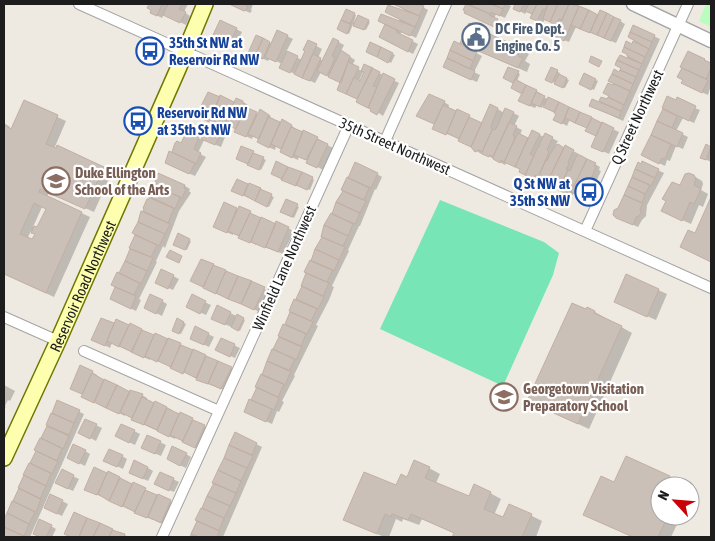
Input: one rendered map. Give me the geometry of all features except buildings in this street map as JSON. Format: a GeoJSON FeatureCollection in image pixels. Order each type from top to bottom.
{"type":"FeatureCollection","features":[{"type":"Feature","properties":{"kind":"main road","name":"Reservoir Road Northwest"},"geometry":{"type":"LineString","coordinates":[[4,458],[58,341],[205,4]]}},
{"type":"Feature","properties":{"kind":"street","name":"35th Street Northwest"},"geometry":{"type":"LineString","coordinates":[[79,4],[711,288]]}},
{"type":"Feature","properties":{"kind":"street"},"geometry":{"type":"LineString","coordinates":[[385,141],[446,4]]}},
{"type":"Feature","properties":{"kind":"street"},"geometry":{"type":"LineString","coordinates":[[633,4],[711,41]]}},
{"type":"Feature","properties":{"kind":"street","name":"Q Street Northwest"},"geometry":{"type":"LineString","coordinates":[[585,230],[688,4]]}},
{"type":"Feature","properties":{"kind":"street","name":"Winfield Lane Northwest"},"geometry":{"type":"LineString","coordinates":[[162,537],[349,125]]}},
{"type":"Feature","properties":{"kind":"street"},"geometry":{"type":"LineString","coordinates":[[4,317],[58,341]]}},
{"type":"Feature","properties":{"kind":"street"},"geometry":{"type":"LineString","coordinates":[[84,351],[219,412]]}},
{"type":"Feature","properties":{"kind":"green space"},"geometry":{"type":"Polygon","coordinates":[[[706,4],[711,4],[711,27],[699,21],[706,4]]]}},
{"type":"Feature","properties":{"kind":"green space"},"geometry":{"type":"Polygon","coordinates":[[[440,200],[544,242],[559,253],[553,275],[503,386],[380,329],[440,200]]]}},
{"type":"Feature","properties":{"kind":"place","name":"DC Fire Dept. Engine Co. 5"},"geometry":{"type":"Point","coordinates":[476,37]}},
{"type":"Feature","properties":{"kind":"place","name":"35th St NW at Reservoir Rd NW"},"geometry":{"type":"Point","coordinates":[150,51]}},
{"type":"Feature","properties":{"kind":"place","name":"Reservoir Rd NW at 35th St NW"},"geometry":{"type":"Point","coordinates":[138,121]}},
{"type":"Feature","properties":{"kind":"place","name":"Duke Ellington School of the Arts"},"geometry":{"type":"Point","coordinates":[56,181]}},
{"type":"Feature","properties":{"kind":"place","name":"Q St NW at 35th St NW"},"geometry":{"type":"Point","coordinates":[589,192]}},
{"type":"Feature","properties":{"kind":"place","name":"Georgetown Visitation Preparatory School"},"geometry":{"type":"Point","coordinates":[504,397]}}]}
